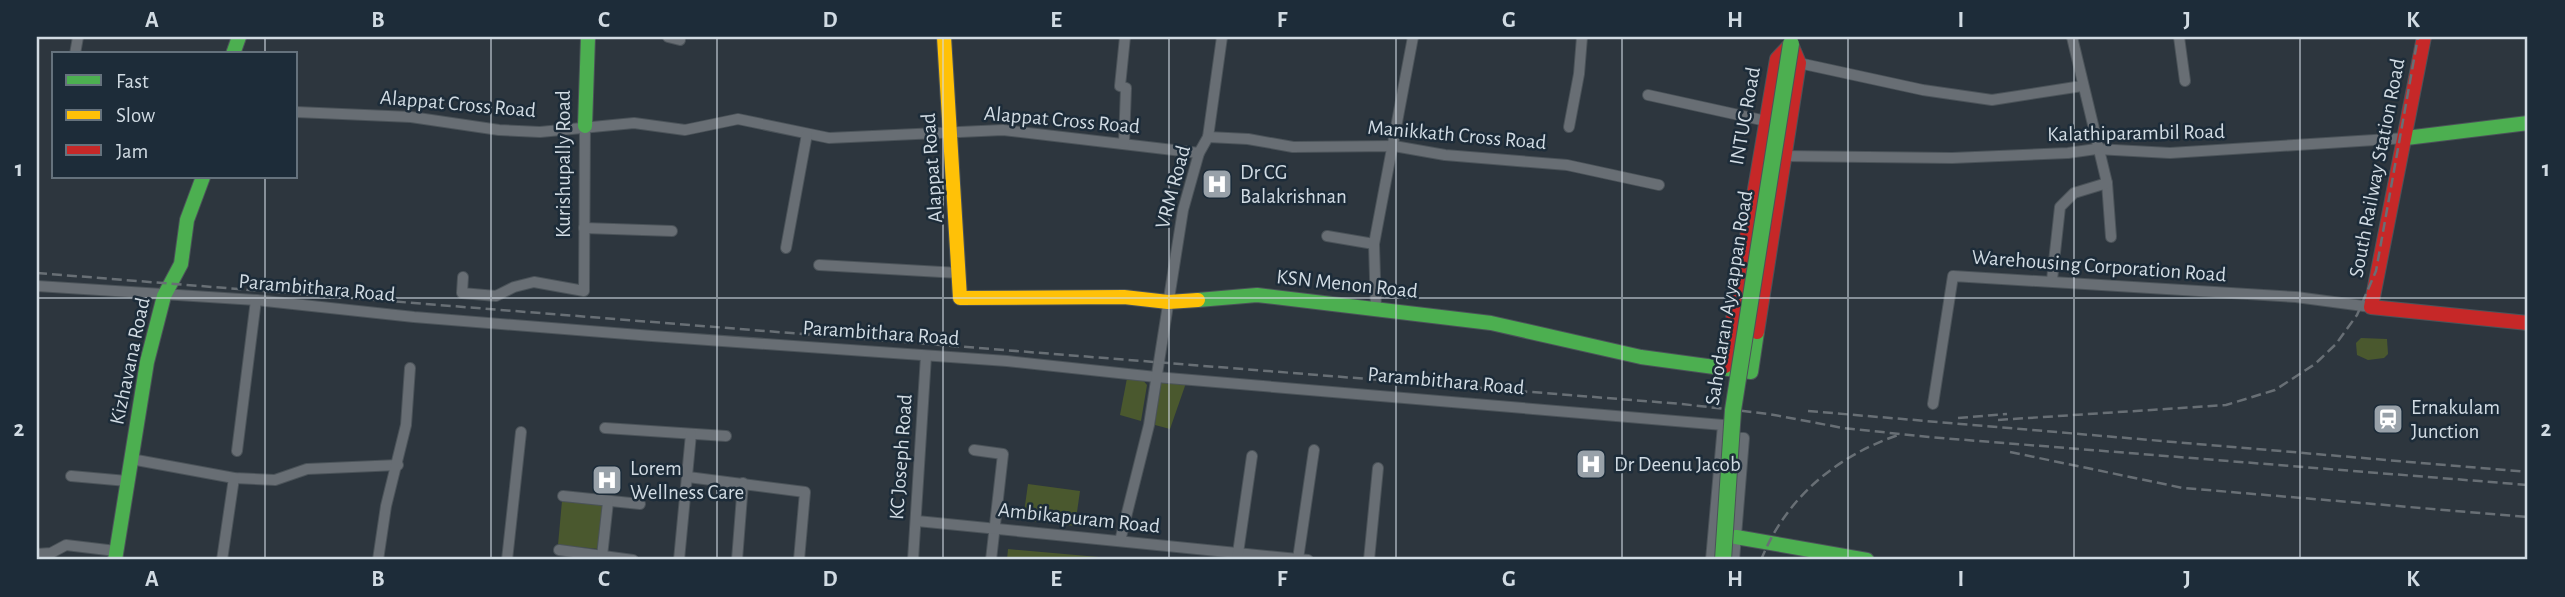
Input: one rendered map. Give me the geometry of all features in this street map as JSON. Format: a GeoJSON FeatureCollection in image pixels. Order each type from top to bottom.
{"type":"FeatureCollection","features":[{"type":"Feature","properties":{"kind":"street","name":"Kurishupally Road"},"geometry":{"type":"LineString","coordinates":[[463,277],[462,293],[496,296],[534,282],[584,291],[588,37]]}},
{"type":"Feature","properties":{"kind":"street"},"geometry":{"type":"LineString","coordinates":[[668,37],[680,40]]}},
{"type":"Feature","properties":{"kind":"street","name":"Alappat Road"},"geometry":{"type":"LineString","coordinates":[[944,37],[960,298]]}},
{"type":"Feature","properties":{"kind":"street"},"geometry":{"type":"LineString","coordinates":[[1124,143],[1126,88],[1120,86],[1125,37]]}},
{"type":"Feature","properties":{"kind":"street","name":"VRM Road"},"geometry":{"type":"LineString","coordinates":[[1119,541],[1149,425],[1183,210],[1199,153],[1208,137],[1222,37]]}},
{"type":"Feature","properties":{"kind":"street"},"geometry":{"type":"LineString","coordinates":[[1376,310],[1374,244],[1413,37]]}},
{"type":"Feature","properties":{"kind":"street"},"geometry":{"type":"LineString","coordinates":[[1569,127],[1579,74],[1581,37]]}},
{"type":"Feature","properties":{"kind":"street"},"geometry":{"type":"LineString","coordinates":[[2072,37],[2096,149],[2107,183],[2111,237]]}},
{"type":"Feature","properties":{"kind":"street"},"geometry":{"type":"LineString","coordinates":[[2179,37],[2185,81]]}},
{"type":"Feature","properties":{"kind":"street","name":"South Railway Station Road"},"geometry":{"type":"LineString","coordinates":[[2371,307],[2424,37]]}},
{"type":"Feature","properties":{"kind":"street"},"geometry":{"type":"LineString","coordinates":[[1783,156],[1799,62],[1791,44]]}},
{"type":"Feature","properties":{"kind":"street","name":"INTUC Road"},"geometry":{"type":"LineString","coordinates":[[1725,366],[1777,59],[1791,44]]}},
{"type":"Feature","properties":{"kind":"street","name":"Sahodaran Ayyappan Road"},"geometry":{"type":"LineString","coordinates":[[1723,560],[1733,410],[1791,44]]}},
{"type":"Feature","properties":{"kind":"street"},"geometry":{"type":"LineString","coordinates":[[1799,62],[1923,90],[1992,100],[2081,86]]}},
{"type":"Feature","properties":{"kind":"street"},"geometry":{"type":"LineString","coordinates":[[1648,95],[1766,121]]}},
{"type":"Feature","properties":{"kind":"street","name":"Alappat Cross Road"},"geometry":{"type":"LineString","coordinates":[[298,112],[411,117],[499,130],[540,132],[634,123],[685,130],[738,119],[829,138],[1003,130],[1199,153]]}},
{"type":"Feature","properties":{"kind":"street"},"geometry":{"type":"LineString","coordinates":[[2406,138],[2425,138],[2528,123]]}},
{"type":"Feature","properties":{"kind":"street"},"geometry":{"type":"LineString","coordinates":[[786,248],[807,134]]}},
{"type":"Feature","properties":{"kind":"street","name":"Manikkath Cross Road"},"geometry":{"type":"LineString","coordinates":[[1208,137],[1248,139],[1293,147],[1394,146],[1445,155],[1567,165],[1659,185]]}},
{"type":"Feature","properties":{"kind":"street","name":"Kalathiparambil Road"},"geometry":{"type":"LineString","coordinates":[[1783,156],[1952,158],[2068,153],[2096,149],[2198,152],[2406,138]]}},
{"type":"Feature","properties":{"kind":"street","name":"KSN Menon Road"},"geometry":{"type":"LineString","coordinates":[[960,298],[1124,297],[1168,302],[1257,295],[1491,323],[1640,357],[1725,366],[1751,372],[1783,156]]}},
{"type":"Feature","properties":{"kind":"street","name":"Kizhavana Road"},"geometry":{"type":"LineString","coordinates":[[116,556],[147,362],[164,296],[181,264],[187,220],[203,178]]}},
{"type":"Feature","properties":{"kind":"street"},"geometry":{"type":"LineString","coordinates":[[2052,280],[2060,208],[2074,193],[2107,183]]}},
{"type":"Feature","properties":{"kind":"street"},"geometry":{"type":"LineString","coordinates":[[584,228],[672,230]]}},
{"type":"Feature","properties":{"kind":"street"},"geometry":{"type":"LineString","coordinates":[[1327,236],[1374,244]]}},
{"type":"Feature","properties":{"kind":"street"},"geometry":{"type":"LineString","coordinates":[[820,265],[959,273]]}},
{"type":"Feature","properties":{"kind":"street","name":"Warehousing Corporation Road"},"geometry":{"type":"LineString","coordinates":[[1933,404],[1952,276],[2052,280],[2296,297],[2371,307]]}},
{"type":"Feature","properties":{"kind":"street","name":"Parambithara Road"},"geometry":{"type":"LineString","coordinates":[[37,286],[256,300],[428,318],[926,356],[1723,425],[1721,438]]}},
{"type":"Feature","properties":{"kind":"street"},"geometry":{"type":"LineString","coordinates":[[237,452],[256,300]]}},
{"type":"Feature","properties":{"kind":"street"},"geometry":{"type":"LineString","coordinates":[[2371,307],[2528,323]]}},
{"type":"Feature","properties":{"kind":"street","name":"KC Joseph Road"},"geometry":{"type":"LineString","coordinates":[[913,560],[926,356]]}},
{"type":"Feature","properties":{"kind":"street"},"geometry":{"type":"LineString","coordinates":[[378,560],[386,506],[406,425],[410,368]]}},
{"type":"Feature","properties":{"kind":"street"},"geometry":{"type":"LineString","coordinates":[[606,428],[726,436]]}},
{"type":"Feature","properties":{"kind":"street"},"geometry":{"type":"LineString","coordinates":[[507,560],[521,432]]}},
{"type":"Feature","properties":{"kind":"street"},"geometry":{"type":"LineString","coordinates":[[679,560],[691,434]]}},
{"type":"Feature","properties":{"kind":"street"},"geometry":{"type":"LineString","coordinates":[[1711,560],[1721,438],[1744,438],[1734,560]]}},
{"type":"Feature","properties":{"kind":"street"},"geometry":{"type":"LineString","coordinates":[[974,450],[1003,454],[991,560]]}},
{"type":"Feature","properties":{"kind":"street"},"geometry":{"type":"LineString","coordinates":[[1298,559],[1314,450]]}},
{"type":"Feature","properties":{"kind":"street"},"geometry":{"type":"LineString","coordinates":[[1237,556],[1252,456]]}},
{"type":"Feature","properties":{"kind":"street"},"geometry":{"type":"LineString","coordinates":[[131,459],[234,478],[275,480],[307,469],[398,465]]}},
{"type":"Feature","properties":{"kind":"street"},"geometry":{"type":"LineString","coordinates":[[1369,560],[1378,468]]}},
{"type":"Feature","properties":{"kind":"street"},"geometry":{"type":"LineString","coordinates":[[71,476],[127,481]]}},
{"type":"Feature","properties":{"kind":"street"},"geometry":{"type":"LineString","coordinates":[[688,477],[805,492],[799,560]]}},
{"type":"Feature","properties":{"kind":"street"},"geometry":{"type":"LineString","coordinates":[[222,560],[234,478]]}},
{"type":"Feature","properties":{"kind":"street"},"geometry":{"type":"LineString","coordinates":[[737,560],[743,483]]}},
{"type":"Feature","properties":{"kind":"street"},"geometry":{"type":"LineString","coordinates":[[563,496],[640,504]]}},
{"type":"Feature","properties":{"kind":"street"},"geometry":{"type":"LineString","coordinates":[[603,556],[608,502]]}},
{"type":"Feature","properties":{"kind":"street","name":"Ambikapuram Road"},"geometry":{"type":"LineString","coordinates":[[917,521],[1185,548],[1237,556],[1308,560]]}},
{"type":"Feature","properties":{"kind":"street"},"geometry":{"type":"LineString","coordinates":[[1736,537],[1867,560]]}},
{"type":"Feature","properties":{"kind":"street"},"geometry":{"type":"LineString","coordinates":[[37,554],[51,553],[66,545],[116,556]]}},
{"type":"Feature","properties":{"kind":"street"},"geometry":{"type":"LineString","coordinates":[[1183,560],[1185,548]]}},
{"type":"Feature","properties":{"kind":"street"},"geometry":{"type":"LineString","coordinates":[[559,550],[633,560]]}},
{"type":"Feature","properties":{"kind":"green space"},"geometry":{"type":"Polygon","coordinates":[[[2361,338],[2387,339],[2388,354],[2384,358],[2368,360],[2357,355],[2356,343],[2361,338]]]}},
{"type":"Feature","properties":{"kind":"green space"},"geometry":{"type":"Polygon","coordinates":[[[1127,378],[1142,379],[1147,385],[1141,421],[1120,415],[1127,378]]]}},
{"type":"Feature","properties":{"kind":"green space"},"geometry":{"type":"Polygon","coordinates":[[[1160,381],[1186,383],[1170,429],[1155,425],[1160,381]]]}},
{"type":"Feature","properties":{"kind":"green space"},"geometry":{"type":"Polygon","coordinates":[[[1028,484],[1080,491],[1075,526],[1023,520],[1028,484]]]}},
{"type":"Feature","properties":{"kind":"green space"},"geometry":{"type":"Polygon","coordinates":[[[562,501],[601,504],[604,509],[599,549],[558,545],[562,501]]]}},
{"type":"Feature","properties":{"kind":"green space"},"geometry":{"type":"Polygon","coordinates":[[[1008,549],[1133,560],[1007,560],[1008,549]]]}},
{"type":"Feature","properties":{"kind":"railway"},"geometry":{"type":"LineString","coordinates":[[1998,420],[2226,405],[2275,390],[2315,364],[2336,344],[2357,315],[2376,271],[2418,37]]}},
{"type":"Feature","properties":{"kind":"railway"},"geometry":{"type":"LineString","coordinates":[[37,273],[1682,404],[1769,414],[1843,428],[1929,437],[2528,485]]}},
{"type":"Feature","properties":{"kind":"railway"},"geometry":{"type":"LineString","coordinates":[[1808,411],[2528,472]]}},
{"type":"Feature","properties":{"kind":"railway"},"geometry":{"type":"LineString","coordinates":[[1958,418],[2007,414]]}},
{"type":"Feature","properties":{"kind":"railway"},"geometry":{"type":"LineString","coordinates":[[1761,560],[1784,517],[1815,482],[1854,455],[1898,435]]}},
{"type":"Feature","properties":{"kind":"railway"},"geometry":{"type":"LineString","coordinates":[[2010,452],[2183,488],[2528,517]]}},
{"type":"Feature","properties":{"kind":"traffic: fast"},"geometry":{"type":"LineString","coordinates":[[234,52],[239,37]]}},
{"type":"Feature","properties":{"kind":"traffic: fast"},"geometry":{"type":"LineString","coordinates":[[585,126],[588,37]]}},
{"type":"Feature","properties":{"kind":"traffic: fast"},"geometry":{"type":"LineString","coordinates":[[1723,560],[1733,410],[1791,44]]}},
{"type":"Feature","properties":{"kind":"traffic: fast"},"geometry":{"type":"LineString","coordinates":[[2406,138],[2528,123]]}},
{"type":"Feature","properties":{"kind":"traffic: fast"},"geometry":{"type":"LineString","coordinates":[[115,560],[147,362],[164,296],[181,264],[187,220],[203,178]]}},
{"type":"Feature","properties":{"kind":"traffic: fast"},"geometry":{"type":"LineString","coordinates":[[1198,300],[1257,295],[1491,323],[1641,357],[1751,372],[1757,332]]}},
{"type":"Feature","properties":{"kind":"traffic: fast"},"geometry":{"type":"LineString","coordinates":[[1736,537],[1867,560]]}},
{"type":"Feature","properties":{"kind":"traffic: slow"},"geometry":{"type":"LineString","coordinates":[[944,37],[960,298],[1124,297],[1168,302],[1198,300]]}},
{"type":"Feature","properties":{"kind":"traffic: jam"},"geometry":{"type":"LineString","coordinates":[[2424,37],[2371,307],[2528,323]]}},
{"type":"Feature","properties":{"kind":"traffic: jam"},"geometry":{"type":"LineString","coordinates":[[1725,366],[1777,59],[1791,44],[1799,63],[1757,332]]}},
{"type":"Feature","properties":{"kind":"place","name":"Dr CG Balakrishnan"},"geometry":{"type":"Point","coordinates":[1217,184]}},
{"type":"Feature","properties":{"kind":"place","name":"Ernakulam Junction"},"geometry":{"type":"Point","coordinates":[2388,419]}},
{"type":"Feature","properties":{"kind":"place","name":"Dr Deenu Jacob"},"geometry":{"type":"Point","coordinates":[1591,464]}},
{"type":"Feature","properties":{"kind":"place","name":"Lorem Wellness Care"},"geometry":{"type":"Point","coordinates":[607,480]}}]}
